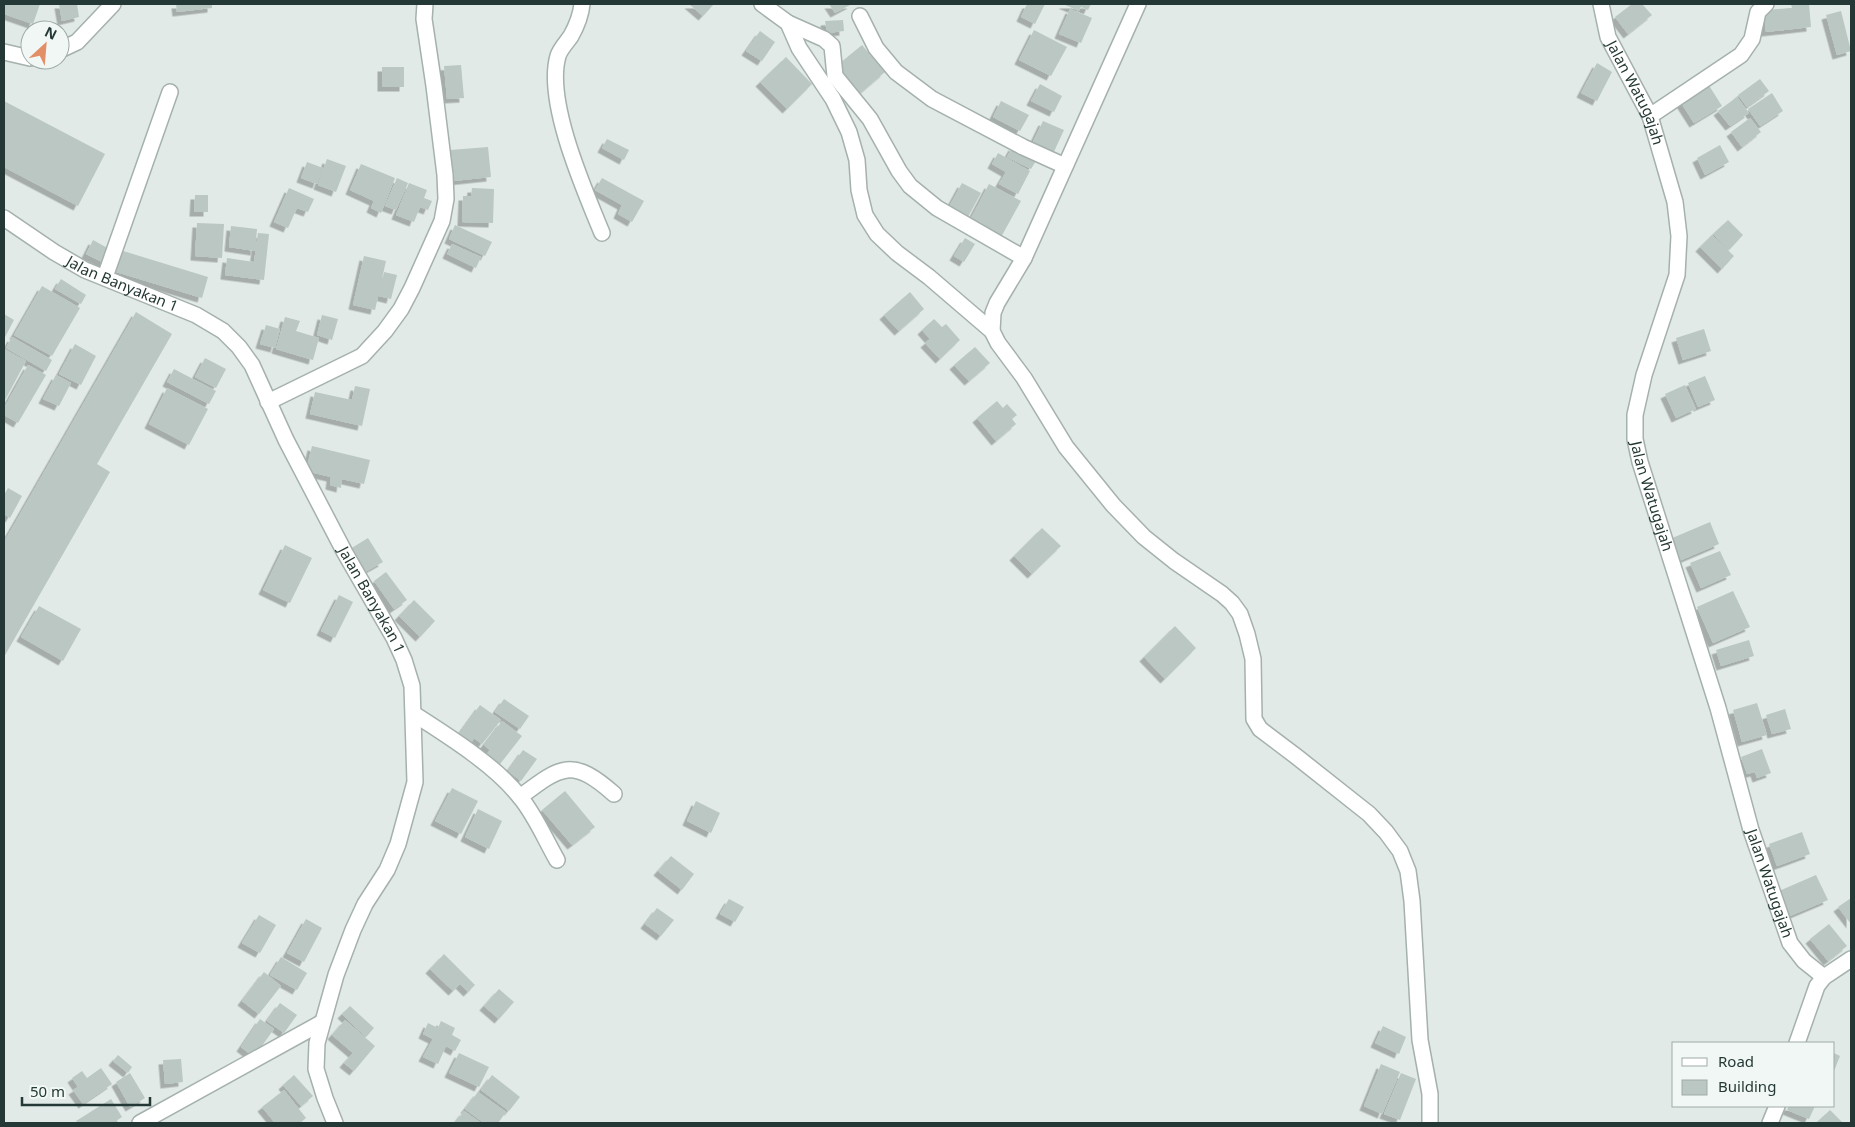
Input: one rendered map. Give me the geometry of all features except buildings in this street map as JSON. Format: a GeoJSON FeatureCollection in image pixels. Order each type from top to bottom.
{"type":"FeatureCollection","features":[{"type":"Feature","properties":{"kind":"street"},"geometry":{"type":"LineString","coordinates":[[70,45],[77,42],[113,4]]}},
{"type":"Feature","properties":{"kind":"street"},"geometry":{"type":"LineString","coordinates":[[268,402],[362,356],[385,331],[401,309],[442,221],[446,200],[445,175],[424,19],[425,4]]}},
{"type":"Feature","properties":{"kind":"street"},"geometry":{"type":"LineString","coordinates":[[582,4],[572,34],[558,54],[555,78],[565,132],[583,187],[602,233]]}},
{"type":"Feature","properties":{"kind":"street"},"geometry":{"type":"LineString","coordinates":[[762,4],[788,24],[824,38],[832,46],[834,76],[870,119],[898,171],[910,186],[937,208],[1024,258]]}},
{"type":"Feature","properties":{"kind":"street"},"geometry":{"type":"LineString","coordinates":[[992,331],[993,314],[997,303],[1024,258],[1138,4]]}},
{"type":"Feature","properties":{"kind":"street","name":"Jalan Watugajah"},"geometry":{"type":"LineString","coordinates":[[1601,4],[1608,37],[1650,116],[1675,202],[1679,236],[1677,275],[1644,375],[1635,415],[1635,440],[1640,462],[1718,708],[1751,830],[1790,944],[1804,961],[1824,977]]}},
{"type":"Feature","properties":{"kind":"street"},"geometry":{"type":"LineString","coordinates":[[1650,116],[1741,56],[1752,39],[1758,12],[1766,4]]}},
{"type":"Feature","properties":{"kind":"street"},"geometry":{"type":"LineString","coordinates":[[860,16],[876,48],[896,72],[932,99],[1015,143],[1065,166]]}},
{"type":"Feature","properties":{"kind":"street"},"geometry":{"type":"LineString","coordinates":[[788,24],[799,48],[834,99],[849,132],[856,160],[859,190],[865,214],[877,234],[897,253],[992,331],[998,344],[1024,378],[1066,447],[1113,505],[1144,537],[1232,602],[1240,614],[1253,659],[1254,719],[1260,729],[1318,772],[1369,814],[1400,851],[1408,871],[1412,901],[1420,1040],[1430,1094],[1430,1123]]}},
{"type":"Feature","properties":{"kind":"street"},"geometry":{"type":"LineString","coordinates":[[4,52],[20,56]]}},
{"type":"Feature","properties":{"kind":"street"},"geometry":{"type":"LineString","coordinates":[[105,277],[170,92]]}},
{"type":"Feature","properties":{"kind":"street","name":"Jalan Banyakan 1"},"geometry":{"type":"LineString","coordinates":[[4,218],[54,252],[85,270],[196,315],[223,331],[239,347],[252,365],[268,402],[345,553],[394,638],[404,660],[412,686],[415,782],[398,844],[387,870],[365,904],[336,975],[321,1023],[317,1043],[316,1069],[335,1123]]}},
{"type":"Feature","properties":{"kind":"street"},"geometry":{"type":"LineString","coordinates":[[414,714],[467,750],[499,775],[520,797],[557,860]]}},
{"type":"Feature","properties":{"kind":"street"},"geometry":{"type":"LineString","coordinates":[[520,797],[545,778],[560,770],[579,771],[597,779],[614,794]]}},
{"type":"Feature","properties":{"kind":"street"},"geometry":{"type":"LineString","coordinates":[[1797,1042],[1813,994],[1824,977],[1851,959]]}},
{"type":"Feature","properties":{"kind":"street"},"geometry":{"type":"LineString","coordinates":[[140,1123],[321,1023]]}},
{"type":"Feature","properties":{"kind":"street"},"geometry":{"type":"LineString","coordinates":[[1770,1123],[1777,1107]]}}]}
